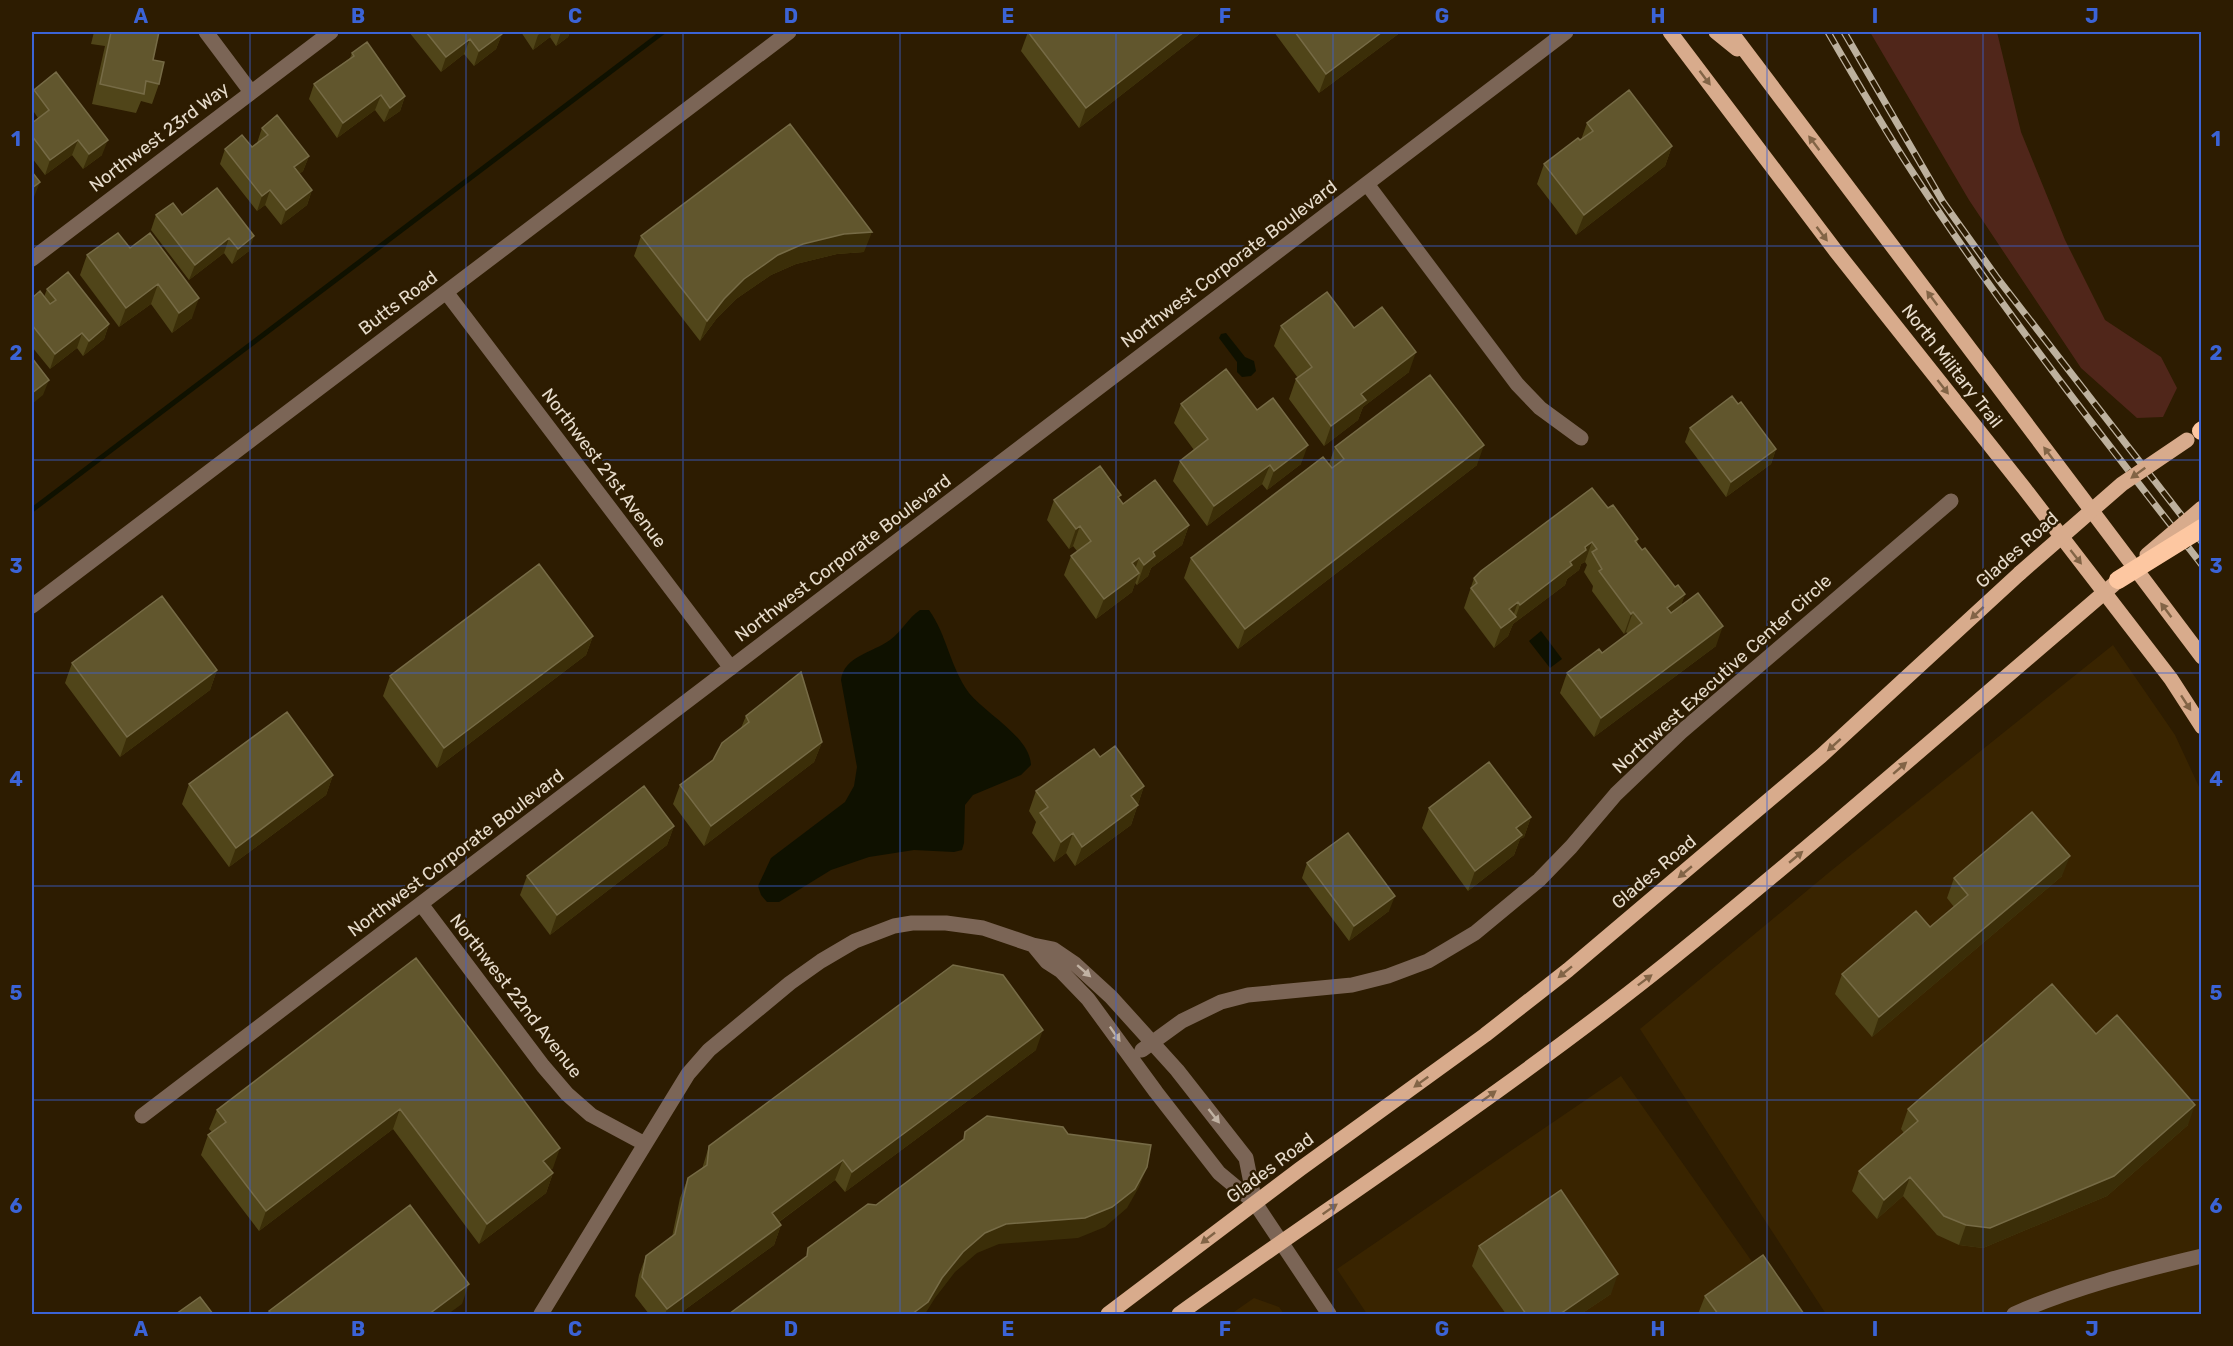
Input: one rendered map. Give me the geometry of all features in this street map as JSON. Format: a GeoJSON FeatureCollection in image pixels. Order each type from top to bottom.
{"type":"FeatureCollection","features":[{"type":"Feature","properties":{"kind":"highway"},"geometry":{"type":"LineString","coordinates":[[2118,580],[2202,528]]}},
{"type":"Feature","properties":{"kind":"main road","name":"North Military Trail"},"geometry":{"type":"LineString","coordinates":[[1670,32],[1834,250],[2024,488],[2171,679],[2202,727]]}},
{"type":"Feature","properties":{"kind":"main road"},"geometry":{"type":"LineString","coordinates":[[1716,32],[1759,69]]}},
{"type":"Feature","properties":{"kind":"main road","name":"North Military Trail"},"geometry":{"type":"LineString","coordinates":[[1731,32],[2202,657]]}},
{"type":"Feature","properties":{"kind":"main road","name":"Glades Road"},"geometry":{"type":"LineString","coordinates":[[1108,1314],[1485,1035],[1634,915],[1821,756],[2020,573],[2122,484],[2198,433]]}},
{"type":"Feature","properties":{"kind":"main road"},"geometry":{"type":"LineString","coordinates":[[1179,1314],[1465,1114],[1667,963],[1824,833],[2202,508]]}},
{"type":"Feature","properties":{"kind":"street","name":"Northwest 23rd Way"},"geometry":{"type":"LineString","coordinates":[[32,259],[251,92],[206,32]]}},
{"type":"Feature","properties":{"kind":"street"},"geometry":{"type":"LineString","coordinates":[[251,92],[331,32]]}},
{"type":"Feature","properties":{"kind":"street","name":"Butts Road"},"geometry":{"type":"LineString","coordinates":[[32,606],[789,32]]}},
{"type":"Feature","properties":{"kind":"street","name":"Northwest Corporate Boulevard"},"geometry":{"type":"LineString","coordinates":[[142,1116],[1566,32]]}},
{"type":"Feature","properties":{"kind":"street"},"geometry":{"type":"LineString","coordinates":[[1367,184],[1517,384],[1540,408],[1581,438]]}},
{"type":"Feature","properties":{"kind":"street","name":"Northwest 21st Avenue"},"geometry":{"type":"LineString","coordinates":[[446,292],[730,668]]}},
{"type":"Feature","properties":{"kind":"street","name":"Northwest Executive Center Circle"},"geometry":{"type":"LineString","coordinates":[[1147,1046],[1182,1021],[1233,997],[1333,987],[1388,976],[1428,961],[1475,933],[1539,880],[1571,847],[1600,811],[1673,739],[1951,501]]}},
{"type":"Feature","properties":{"kind":"street","name":"Northwest 22nd Avenue"},"geometry":{"type":"LineString","coordinates":[[421,904],[539,1061],[567,1094],[591,1114],[645,1144]]}},
{"type":"Feature","properties":{"kind":"street"},"geometry":{"type":"LineString","coordinates":[[542,1314],[688,1074],[709,1050],[798,977],[855,941],[894,926],[929,923],[983,928],[1033,945],[1053,949],[1076,964],[1111,997],[1147,1046],[1177,1070],[1246,1158],[1255,1203]]}},
{"type":"Feature","properties":{"kind":"street"},"geometry":{"type":"LineString","coordinates":[[1033,945],[1047,962],[1067,977],[1088,999],[1219,1173],[1255,1203],[1329,1314]]}},
{"type":"Feature","properties":{"kind":"street"},"geometry":{"type":"LineString","coordinates":[[2014,1314],[2103,1282],[2202,1256]]}},
{"type":"Feature","properties":{"kind":"shaded area"},"geometry":{"type":"Polygon","coordinates":[[[1870,32],[1997,32],[2021,132],[2065,240],[2105,320],[2161,357],[2177,388],[2163,417],[2137,418],[2081,368],[1969,200],[1870,32]]]}},
{"type":"Feature","properties":{"kind":"shaded area"},"geometry":{"type":"Polygon","coordinates":[[[1226,333],[1245,357],[1254,361],[1256,371],[1251,376],[1242,377],[1237,372],[1237,362],[1219,338],[1221,334],[1226,333]]]}},
{"type":"Feature","properties":{"kind":"shaded area"},"geometry":{"type":"Polygon","coordinates":[[[920,610],[929,610],[935,620],[957,673],[969,693],[1015,735],[1029,755],[1031,765],[1021,775],[973,795],[965,805],[962,850],[954,852],[914,850],[869,857],[831,870],[779,902],[767,902],[758,886],[771,858],[845,802],[854,786],[857,767],[841,680],[843,672],[853,660],[890,640],[920,610]]]}},
{"type":"Feature","properties":{"kind":"shaded area"},"geometry":{"type":"Polygon","coordinates":[[[1541,631],[1562,659],[1550,668],[1529,641],[1541,631]]]}},
{"type":"Feature","properties":{"kind":"shaded area"},"geometry":{"type":"Polygon","coordinates":[[[2113,645],[2175,735],[2201,791],[2201,1314],[1826,1314],[1640,1029],[1832,870],[2113,645]]]}},
{"type":"Feature","properties":{"kind":"shaded area"},"geometry":{"type":"Polygon","coordinates":[[[1621,1076],[1789,1314],[1367,1314],[1337,1269],[1621,1076]]]}},
{"type":"Feature","properties":{"kind":"shaded area"},"geometry":{"type":"Polygon","coordinates":[[[1254,1298],[1279,1307],[1284,1314],[1231,1314],[1254,1298]]]}},
{"type":"Feature","properties":{"kind":"building"},"geometry":{"type":"Polygon","coordinates":[[[111,32],[159,32],[153,60],[164,62],[159,84],[146,81],[144,94],[100,84],[111,32]]]}},
{"type":"Feature","properties":{"kind":"building"},"geometry":{"type":"Polygon","coordinates":[[[426,32],[500,32],[502,34],[479,51],[470,39],[446,57],[426,32]]]}},
{"type":"Feature","properties":{"kind":"building"},"geometry":{"type":"Polygon","coordinates":[[[1028,32],[1184,32],[1086,108],[1028,32]]]}},
{"type":"Feature","properties":{"kind":"building"},"geometry":{"type":"Polygon","coordinates":[[[1295,32],[1382,32],[1326,74],[1295,32]]]}},
{"type":"Feature","properties":{"kind":"building"},"geometry":{"type":"Polygon","coordinates":[[[367,42],[405,96],[390,108],[381,95],[343,123],[314,84],[354,56],[352,53],[367,42]]]}},
{"type":"Feature","properties":{"kind":"building"},"geometry":{"type":"Polygon","coordinates":[[[56,72],[108,140],[89,154],[78,140],[50,160],[32,136],[32,123],[49,110],[34,90],[56,72]]]}},
{"type":"Feature","properties":{"kind":"building"},"geometry":{"type":"Polygon","coordinates":[[[1629,90],[1672,146],[1584,215],[1544,164],[1578,138],[1580,140],[1593,131],[1587,123],[1629,90]]]}},
{"type":"Feature","properties":{"kind":"building"},"geometry":{"type":"Polygon","coordinates":[[[277,115],[309,156],[294,167],[312,190],[286,210],[270,190],[262,196],[225,149],[242,135],[252,147],[268,135],[262,128],[277,115]]]}},
{"type":"Feature","properties":{"kind":"building"},"geometry":{"type":"Polygon","coordinates":[[[790,124],[872,232],[844,234],[803,244],[778,255],[744,279],[707,321],[641,236],[790,124]]]}},
{"type":"Feature","properties":{"kind":"building"},"geometry":{"type":"Polygon","coordinates":[[[32,172],[40,182],[32,188],[32,172]]]}},
{"type":"Feature","properties":{"kind":"building"},"geometry":{"type":"Polygon","coordinates":[[[217,188],[254,236],[238,249],[229,238],[195,265],[156,215],[173,203],[182,215],[217,188]]]}},
{"type":"Feature","properties":{"kind":"building"},"geometry":{"type":"Polygon","coordinates":[[[118,233],[130,248],[150,233],[199,298],[179,313],[158,284],[126,308],[87,255],[118,233]]]}},
{"type":"Feature","properties":{"kind":"building"},"geometry":{"type":"Polygon","coordinates":[[[68,272],[109,324],[89,341],[82,333],[55,354],[32,325],[32,298],[40,291],[50,304],[56,300],[47,289],[68,272]]]}},
{"type":"Feature","properties":{"kind":"building"},"geometry":{"type":"Polygon","coordinates":[[[1327,292],[1354,328],[1382,307],[1416,352],[1361,394],[1366,400],[1331,426],[1296,379],[1312,367],[1281,326],[1327,292]]]}},
{"type":"Feature","properties":{"kind":"building"},"geometry":{"type":"Polygon","coordinates":[[[32,358],[49,380],[32,393],[32,358]]]}},
{"type":"Feature","properties":{"kind":"building"},"geometry":{"type":"Polygon","coordinates":[[[1226,369],[1257,410],[1273,398],[1308,445],[1274,471],[1270,465],[1214,506],[1180,461],[1208,439],[1181,404],[1226,369]]]}},
{"type":"Feature","properties":{"kind":"building"},"geometry":{"type":"Polygon","coordinates":[[[1430,375],[1484,445],[1245,629],[1191,558],[1323,457],[1332,468],[1344,459],[1335,447],[1430,375]]]}},
{"type":"Feature","properties":{"kind":"building"},"geometry":{"type":"Polygon","coordinates":[[[1732,396],[1738,404],[1741,402],[1776,449],[1731,482],[1690,428],[1732,396]]]}},
{"type":"Feature","properties":{"kind":"building"},"geometry":{"type":"Polygon","coordinates":[[[1100,466],[1121,495],[1118,497],[1123,504],[1155,480],[1189,525],[1153,552],[1155,556],[1144,565],[1139,558],[1132,563],[1139,573],[1104,599],[1071,556],[1091,541],[1080,526],[1076,529],[1054,500],[1100,466]]]}},
{"type":"Feature","properties":{"kind":"building"},"geometry":{"type":"Polygon","coordinates":[[[1592,488],[1608,508],[1613,505],[1638,539],[1635,541],[1642,550],[1645,548],[1675,587],[1678,585],[1685,594],[1667,608],[1671,613],[1698,593],[1723,626],[1601,718],[1567,673],[1599,649],[1602,653],[1642,623],[1633,612],[1631,614],[1599,571],[1602,569],[1592,552],[1597,549],[1592,542],[1585,547],[1586,550],[1570,562],[1572,565],[1520,605],[1518,602],[1509,609],[1516,617],[1501,628],[1471,588],[1477,583],[1474,578],[1481,571],[1592,488]]]}},
{"type":"Feature","properties":{"kind":"building"},"geometry":{"type":"Polygon","coordinates":[[[539,564],[593,636],[444,748],[390,676],[539,564]]]}},
{"type":"Feature","properties":{"kind":"building"},"geometry":{"type":"Polygon","coordinates":[[[162,596],[217,670],[127,737],[72,663],[162,596]]]}},
{"type":"Feature","properties":{"kind":"building"},"geometry":{"type":"Polygon","coordinates":[[[801,672],[822,742],[711,826],[680,785],[713,760],[722,743],[749,722],[746,716],[801,672]]]}},
{"type":"Feature","properties":{"kind":"building"},"geometry":{"type":"Polygon","coordinates":[[[287,712],[333,775],[236,848],[189,784],[287,712]]]}},
{"type":"Feature","properties":{"kind":"building"},"geometry":{"type":"Polygon","coordinates":[[[1115,746],[1144,786],[1131,796],[1138,805],[1082,847],[1073,833],[1061,842],[1040,813],[1048,807],[1036,791],[1094,749],[1100,757],[1115,746]]]}},
{"type":"Feature","properties":{"kind":"building"},"geometry":{"type":"Polygon","coordinates":[[[1489,762],[1531,817],[1516,828],[1522,835],[1475,871],[1429,808],[1489,762]]]}},
{"type":"Feature","properties":{"kind":"building"},"geometry":{"type":"Polygon","coordinates":[[[644,786],[674,826],[557,915],[527,876],[644,786]]]}},
{"type":"Feature","properties":{"kind":"building"},"geometry":{"type":"Polygon","coordinates":[[[2032,812],[2070,856],[1879,1017],[1842,974],[1916,911],[1930,927],[1968,895],[1954,878],[2032,812]]]}},
{"type":"Feature","properties":{"kind":"building"},"geometry":{"type":"Polygon","coordinates":[[[1348,833],[1395,896],[1354,926],[1307,863],[1348,833]]]}},
{"type":"Feature","properties":{"kind":"building"},"geometry":{"type":"Polygon","coordinates":[[[416,958],[560,1148],[543,1161],[553,1173],[487,1224],[400,1109],[266,1211],[208,1135],[226,1122],[217,1110],[416,958]]]}},
{"type":"Feature","properties":{"kind":"building"},"geometry":{"type":"Polygon","coordinates":[[[953,965],[1003,975],[1043,1030],[852,1172],[843,1160],[772,1213],[781,1225],[667,1309],[642,1277],[646,1256],[675,1234],[688,1178],[707,1165],[709,1146],[953,965]]]}},
{"type":"Feature","properties":{"kind":"building"},"geometry":{"type":"Polygon","coordinates":[[[2052,984],[2096,1034],[2117,1015],[2195,1105],[2114,1176],[1990,1228],[1966,1225],[1944,1216],[1910,1177],[1884,1200],[1859,1171],[1918,1121],[1908,1109],[2052,984]]]}},
{"type":"Feature","properties":{"kind":"building"},"geometry":{"type":"Polygon","coordinates":[[[987,1116],[1063,1127],[1068,1134],[1151,1145],[1147,1167],[1135,1189],[1112,1207],[1085,1218],[1006,1224],[985,1233],[963,1252],[942,1278],[928,1302],[912,1314],[729,1314],[807,1256],[808,1248],[868,1204],[876,1205],[964,1139],[965,1132],[987,1116]]]}},
{"type":"Feature","properties":{"kind":"building"},"geometry":{"type":"Polygon","coordinates":[[[1561,1190],[1618,1274],[1560,1314],[1526,1314],[1479,1246],[1561,1190]]]}},
{"type":"Feature","properties":{"kind":"building"},"geometry":{"type":"Polygon","coordinates":[[[410,1205],[469,1284],[429,1314],[272,1314],[269,1311],[410,1205]]]}},
{"type":"Feature","properties":{"kind":"building"},"geometry":{"type":"Polygon","coordinates":[[[1763,1255],[1804,1314],[1718,1314],[1705,1296],[1763,1255]]]}},
{"type":"Feature","properties":{"kind":"building"},"geometry":{"type":"Polygon","coordinates":[[[200,1297],[213,1314],[176,1314],[200,1297]]]}},
{"type":"Feature","properties":{"kind":"waterway"},"geometry":{"type":"LineString","coordinates":[[32,510],[663,32]]}},
{"type":"Feature","properties":{"kind":"railway"},"geometry":{"type":"LineString","coordinates":[[1828,32],[1904,158],[1983,276],[2054,374],[2202,565]]}},
{"type":"Feature","properties":{"kind":"railway"},"geometry":{"type":"LineString","coordinates":[[1844,32],[1943,202],[1998,279],[2202,542]]}}]}
